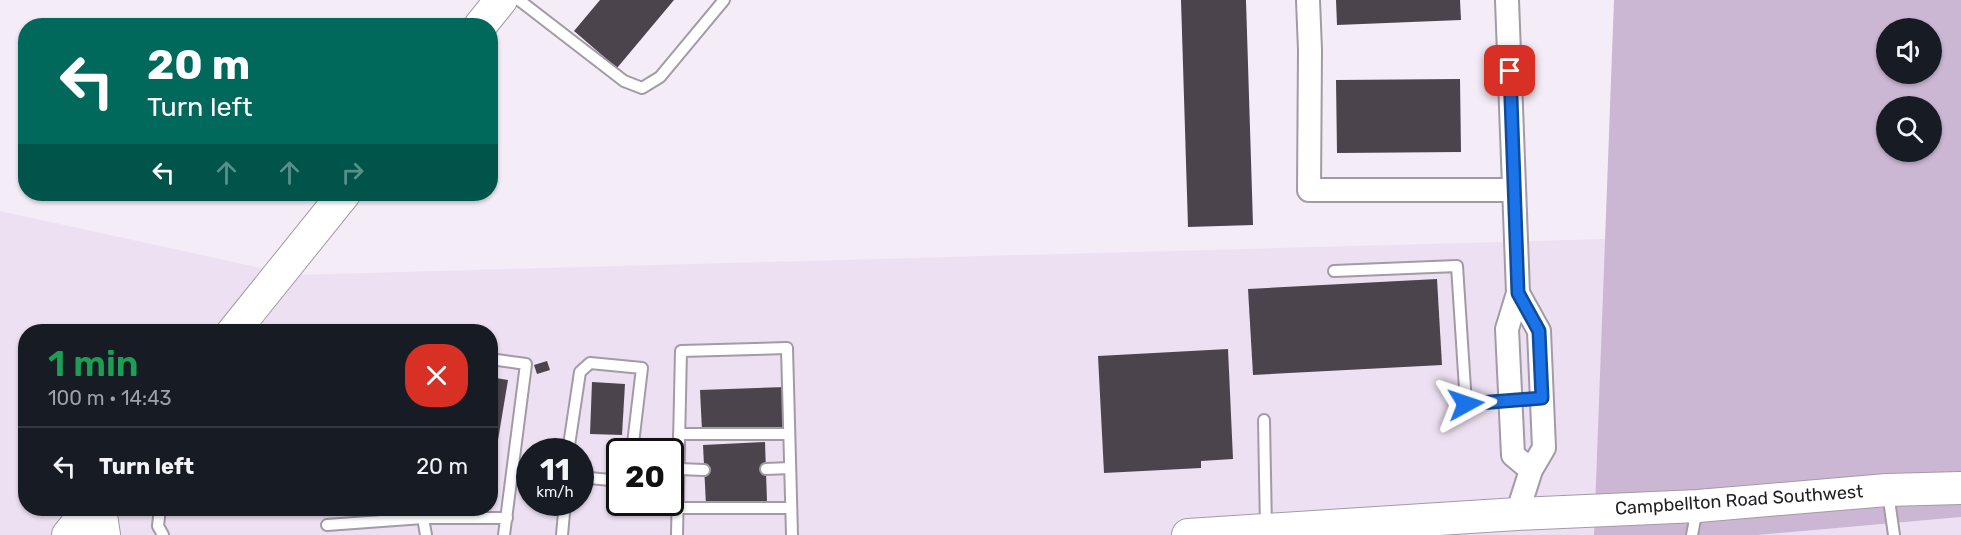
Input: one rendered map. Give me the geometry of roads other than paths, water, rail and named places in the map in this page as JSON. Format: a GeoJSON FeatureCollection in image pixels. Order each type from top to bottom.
{"type":"FeatureCollection","features":[{"type":"Feature","properties":{"kind":"main road"},"geometry":{"type":"LineString","coordinates":[[486,18],[501,0]]}},
{"type":"Feature","properties":{"kind":"main road"},"geometry":{"type":"LineString","coordinates":[[238,324],[338,201]]}},
{"type":"Feature","properties":{"kind":"main road","name":"Campbellton Road Southwest"},"geometry":{"type":"LineString","coordinates":[[1188,535],[1695,520],[1887,490],[1961,488]]}},
{"type":"Feature","properties":{"kind":"main road"},"geometry":{"type":"LineString","coordinates":[[68,535],[83,516]]}},
{"type":"Feature","properties":{"kind":"main road"},"geometry":{"type":"LineString","coordinates":[[101,516],[104,535]]}},
{"type":"Feature","properties":{"kind":"street"},"geometry":{"type":"LineString","coordinates":[[1308,0],[1309,190],[1513,190]]}},
{"type":"Feature","properties":{"kind":"street"},"geometry":{"type":"LineString","coordinates":[[1507,0],[1518,293],[1507,329],[1510,400],[1513,455],[1531,470]]}},
{"type":"Feature","properties":{"kind":"street"},"geometry":{"type":"LineString","coordinates":[[1513,524],[1531,470],[1544,448],[1539,331],[1518,293]]}},
{"type":"Feature","properties":{"kind":"lane"},"geometry":{"type":"LineString","coordinates":[[519,0],[624,81],[642,88],[660,77],[724,0]]}},
{"type":"Feature","properties":{"kind":"lane"},"geometry":{"type":"LineString","coordinates":[[1334,271],[1457,266],[1466,404],[1542,398]]}},
{"type":"Feature","properties":{"kind":"lane"},"geometry":{"type":"LineString","coordinates":[[680,438],[681,351],[787,348],[792,535]]}},
{"type":"Feature","properties":{"kind":"lane"},"geometry":{"type":"LineString","coordinates":[[498,360],[526,364],[504,535]]}},
{"type":"Feature","properties":{"kind":"lane"},"geometry":{"type":"LineString","coordinates":[[570,438],[580,372],[590,363],[642,368],[634,438]]}},
{"type":"Feature","properties":{"kind":"lane"},"geometry":{"type":"LineString","coordinates":[[1264,420],[1266,532]]}},
{"type":"Feature","properties":{"kind":"lane"},"geometry":{"type":"LineString","coordinates":[[680,434],[789,434]]}},
{"type":"Feature","properties":{"kind":"lane"},"geometry":{"type":"LineString","coordinates":[[766,469],[790,468]]}},
{"type":"Feature","properties":{"kind":"lane"},"geometry":{"type":"LineString","coordinates":[[684,470],[704,470]]}},
{"type":"Feature","properties":{"kind":"lane"},"geometry":{"type":"LineString","coordinates":[[1887,490],[1894,535]]}},
{"type":"Feature","properties":{"kind":"lane"},"geometry":{"type":"LineString","coordinates":[[684,508],[791,508]]}},
{"type":"Feature","properties":{"kind":"lane"},"geometry":{"type":"LineString","coordinates":[[159,516],[158,526],[163,535]]}},
{"type":"Feature","properties":{"kind":"lane"},"geometry":{"type":"LineString","coordinates":[[327,525],[400,516]]}},
{"type":"Feature","properties":{"kind":"lane"},"geometry":{"type":"LineString","coordinates":[[424,516],[426,535]]}},
{"type":"Feature","properties":{"kind":"lane"},"geometry":{"type":"LineString","coordinates":[[474,516],[507,518]]}},
{"type":"Feature","properties":{"kind":"lane"},"geometry":{"type":"LineString","coordinates":[[562,535],[564,516]]}},
{"type":"Feature","properties":{"kind":"lane"},"geometry":{"type":"LineString","coordinates":[[677,535],[678,516]]}}]}
